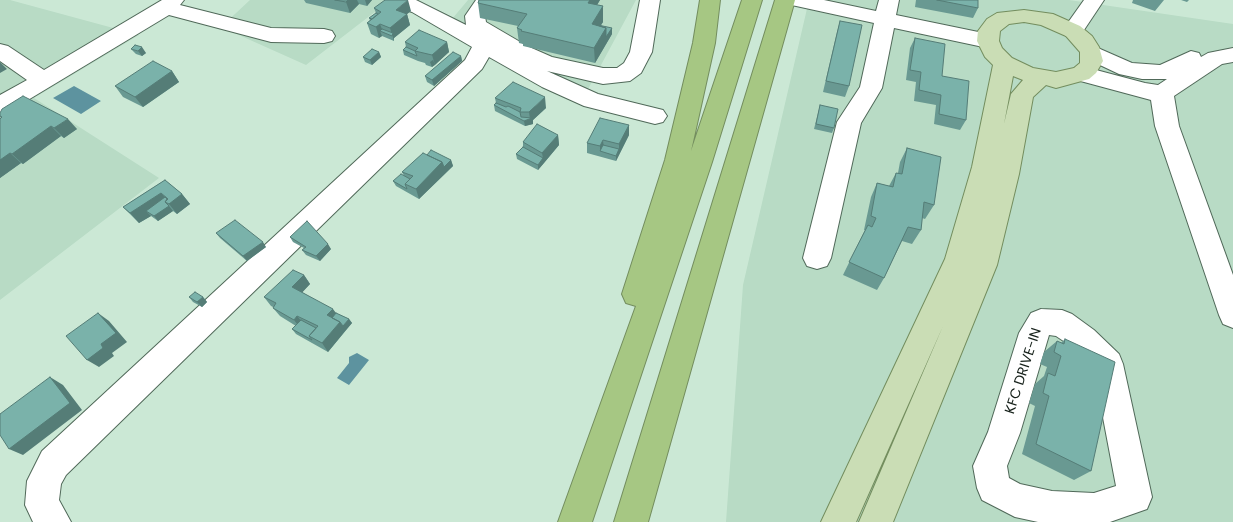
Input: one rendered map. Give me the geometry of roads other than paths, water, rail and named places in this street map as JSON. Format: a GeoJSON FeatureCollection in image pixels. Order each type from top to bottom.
{"type":"FeatureCollection","features":[{"type":"Feature","properties":{"kind":"highway"},"geometry":{"type":"LineString","coordinates":[[565,522],[677,160],[704,43],[710,0]]}},
{"type":"Feature","properties":{"kind":"highway"},"geometry":{"type":"LineString","coordinates":[[575,522],[700,162],[752,0]]}},
{"type":"Feature","properties":{"kind":"highway"},"geometry":{"type":"LineString","coordinates":[[632,522],[785,0]]}},
{"type":"Feature","properties":{"kind":"main road"},"geometry":{"type":"LineString","coordinates":[[1026,0],[1046,19]]}},
{"type":"Feature","properties":{"kind":"main road"},"geometry":{"type":"LineString","coordinates":[[838,522],[959,259],[984,167],[996,52],[989,31],[1005,9],[1024,16],[1046,19],[1073,31],[1084,41],[1091,52],[1092,61],[1081,74],[1070,78],[1040,78],[1015,69],[996,52]]}},
{"type":"Feature","properties":{"kind":"main road"},"geometry":{"type":"LineString","coordinates":[[876,522],[983,265],[1006,174],[1022,94],[1040,78]]}},
{"type":"Feature","properties":{"kind":"street"},"geometry":{"type":"LineString","coordinates":[[395,0],[419,8],[550,82],[592,100],[654,116]]}},
{"type":"Feature","properties":{"kind":"street"},"geometry":{"type":"LineString","coordinates":[[487,0],[475,16],[476,25],[519,51],[546,63],[603,76],[622,76],[633,68],[641,52],[650,0]]}},
{"type":"Feature","properties":{"kind":"street"},"geometry":{"type":"LineString","coordinates":[[794,0],[887,10],[996,52]]}},
{"type":"Feature","properties":{"kind":"street"},"geometry":{"type":"LineString","coordinates":[[1073,31],[1094,0]]}},
{"type":"Feature","properties":{"kind":"street"},"geometry":{"type":"LineString","coordinates":[[0,106],[170,4],[271,35],[324,36]]}},
{"type":"Feature","properties":{"kind":"street"},"geometry":{"type":"LineString","coordinates":[[817,258],[849,122],[871,88],[887,10]]}},
{"type":"Feature","properties":{"kind":"street"},"geometry":{"type":"LineString","coordinates":[[1091,52],[1126,69],[1160,73],[1174,70],[1196,52],[1207,47],[1233,42]]}},
{"type":"Feature","properties":{"kind":"street"},"geometry":{"type":"LineString","coordinates":[[54,522],[42,505],[44,481],[54,463],[474,64],[484,45]]}},
{"type":"Feature","properties":{"kind":"street"},"geometry":{"type":"LineString","coordinates":[[0,51],[44,80]]}},
{"type":"Feature","properties":{"kind":"street"},"geometry":{"type":"LineString","coordinates":[[1081,74],[1144,91],[1162,93],[1216,58],[1233,55]]}},
{"type":"Feature","properties":{"kind":"street"},"geometry":{"type":"LineString","coordinates":[[1162,93],[1167,126],[1233,315]]}},
{"type":"Feature","properties":{"kind":"street","name":"KFC DRIVE-IN"},"geometry":{"type":"LineString","coordinates":[[1041,322],[1062,323],[1084,339],[1108,364],[1135,497],[1094,510],[1052,508],[1015,500],[994,488],[990,466],[1004,433],[1034,333],[1041,322]]}},
{"type":"Feature","properties":{"kind":"water"},"geometry":{"type":"Polygon","coordinates":[[[74,86],[101,101],[81,114],[53,98],[74,86]]]}},
{"type":"Feature","properties":{"kind":"water"},"geometry":{"type":"Polygon","coordinates":[[[357,353],[369,360],[349,385],[337,378],[349,363],[349,357],[357,353]]]}}]}
